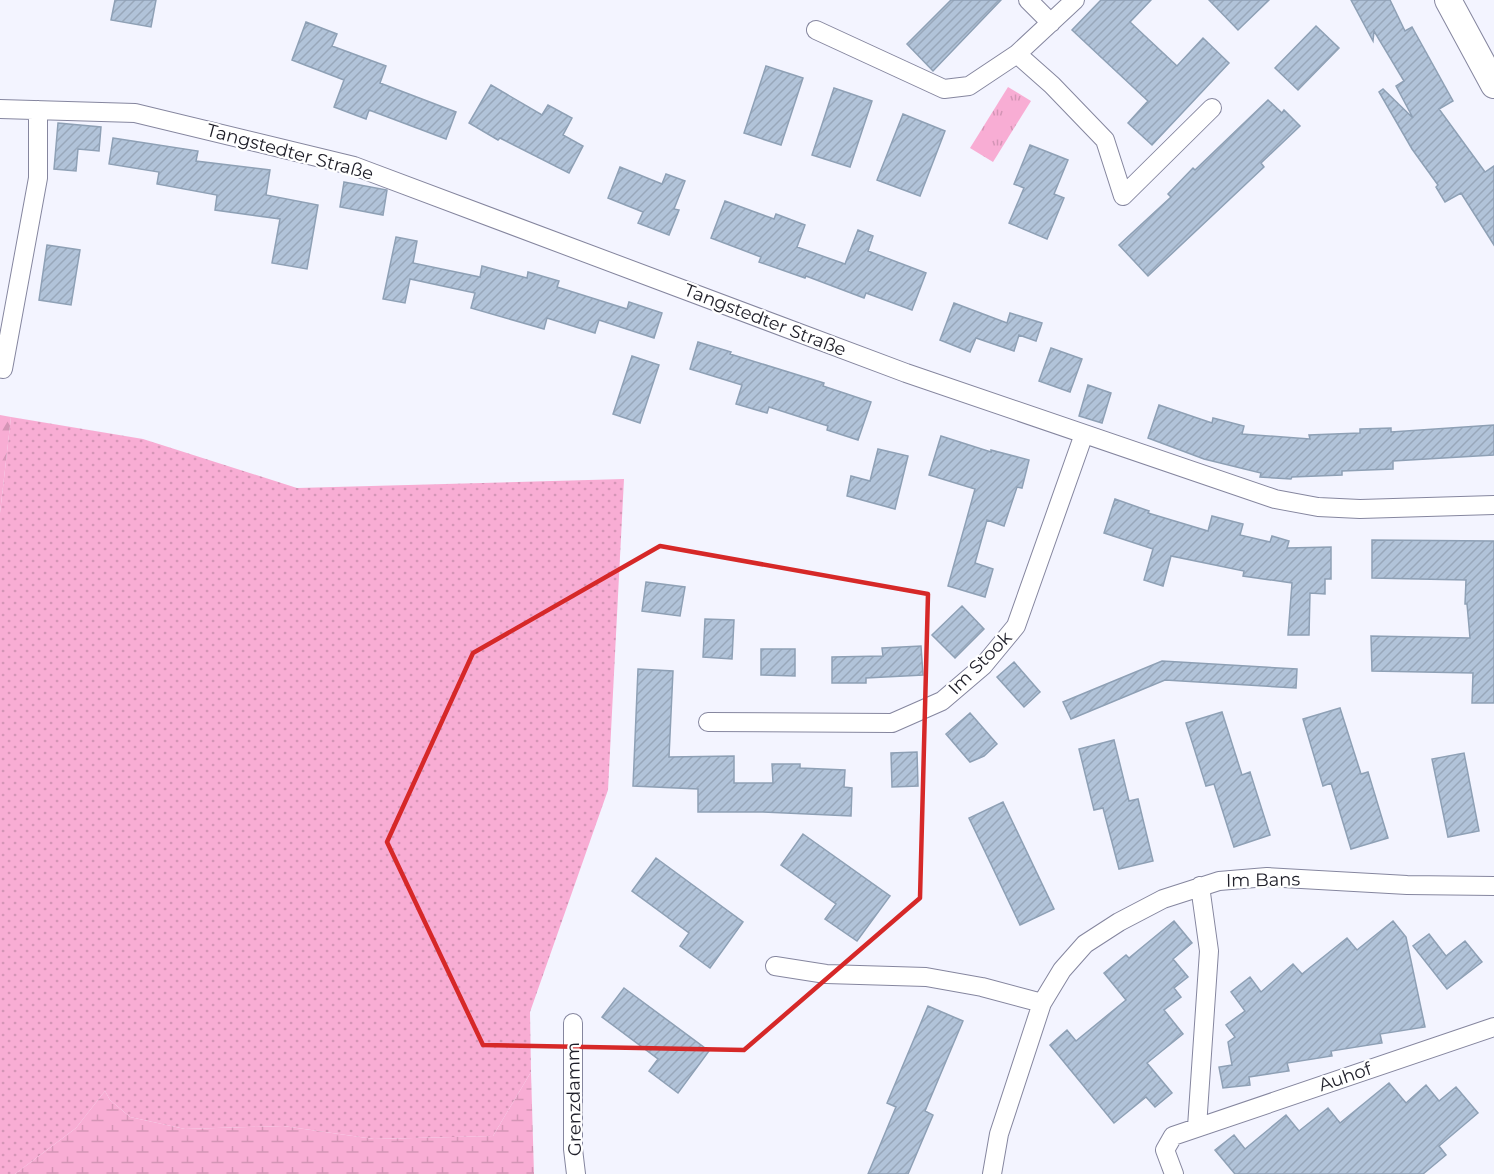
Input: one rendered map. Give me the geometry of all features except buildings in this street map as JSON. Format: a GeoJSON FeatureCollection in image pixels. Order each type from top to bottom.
{"type":"FeatureCollection","features":[{"type":"Feature","properties":{"kind":"main road"},"geometry":{"type":"LineString","coordinates":[[1448,0],[1494,85]]}},
{"type":"Feature","properties":{"kind":"street"},"geometry":{"type":"LineString","coordinates":[[1029,0],[1051,23]]}},
{"type":"Feature","properties":{"kind":"street"},"geometry":{"type":"LineString","coordinates":[[816,30],[944,89],[969,86],[1017,54],[1075,0]]}},
{"type":"Feature","properties":{"kind":"street"},"geometry":{"type":"LineString","coordinates":[[1017,54],[1052,84],[1105,140],[1123,196],[1212,108]]}},
{"type":"Feature","properties":{"kind":"street","name":"Tangstedter Straße"},"geometry":{"type":"LineString","coordinates":[[0,109],[135,112],[354,166],[895,369],[1275,499],[1318,507],[1360,509],[1494,505]]}},
{"type":"Feature","properties":{"kind":"street"},"geometry":{"type":"LineString","coordinates":[[3,369],[38,178],[38,110]]}},
{"type":"Feature","properties":{"kind":"street","name":"Im Stook"},"geometry":{"type":"LineString","coordinates":[[708,722],[892,723],[942,701],[982,666],[1016,627],[1084,434]]}},
{"type":"Feature","properties":{"kind":"street","name":"Im Bans"},"geometry":{"type":"LineString","coordinates":[[992,1174],[999,1134],[1042,1003],[1062,970],[1085,944],[1119,922],[1163,899],[1219,880],[1267,877],[1407,885],[1494,886]]}},
{"type":"Feature","properties":{"kind":"street"},"geometry":{"type":"LineString","coordinates":[[1197,1127],[1209,951],[1200,886]]}},
{"type":"Feature","properties":{"kind":"street"},"geometry":{"type":"LineString","coordinates":[[775,966],[826,974],[926,977],[982,987],[1042,1003]]}},
{"type":"Feature","properties":{"kind":"street","name":"Grenzdamm"},"geometry":{"type":"LineString","coordinates":[[573,1023],[573,1149],[576,1174]]}},
{"type":"Feature","properties":{"kind":"street","name":"Auhof"},"geometry":{"type":"LineString","coordinates":[[1174,1174],[1165,1150],[1173,1136],[1494,1027]]}},
{"type":"Feature","properties":{"kind":"highlighted area"},"geometry":{"type":"Polygon","coordinates":[[[660,546],[928,594],[920,898],[744,1050],[483,1045],[387,842],[473,653],[660,546]]]}},
{"type":"Feature","properties":{"kind":"green space"},"geometry":{"type":"Polygon","coordinates":[[[1008,87],[1031,101],[993,162],[970,148],[1008,87]]]}},
{"type":"Feature","properties":{"kind":"green space"},"geometry":{"type":"Polygon","coordinates":[[[0,415],[11,417],[0,513],[0,415]]]}},
{"type":"Feature","properties":{"kind":"green space"},"geometry":{"type":"Polygon","coordinates":[[[11,417],[143,439],[297,488],[624,479],[608,790],[530,1012],[531,1072],[493,1136],[374,1139],[283,1126],[185,1129],[130,1117],[110,1100],[105,1091],[76,1128],[15,1174],[0,1174],[0,513],[11,417]]]}},
{"type":"Feature","properties":{"kind":"green space"},"geometry":{"type":"Polygon","coordinates":[[[531,1072],[534,1174],[15,1174],[76,1128],[105,1091],[110,1100],[130,1117],[185,1129],[283,1126],[374,1139],[493,1136],[531,1072]]]}}]}
